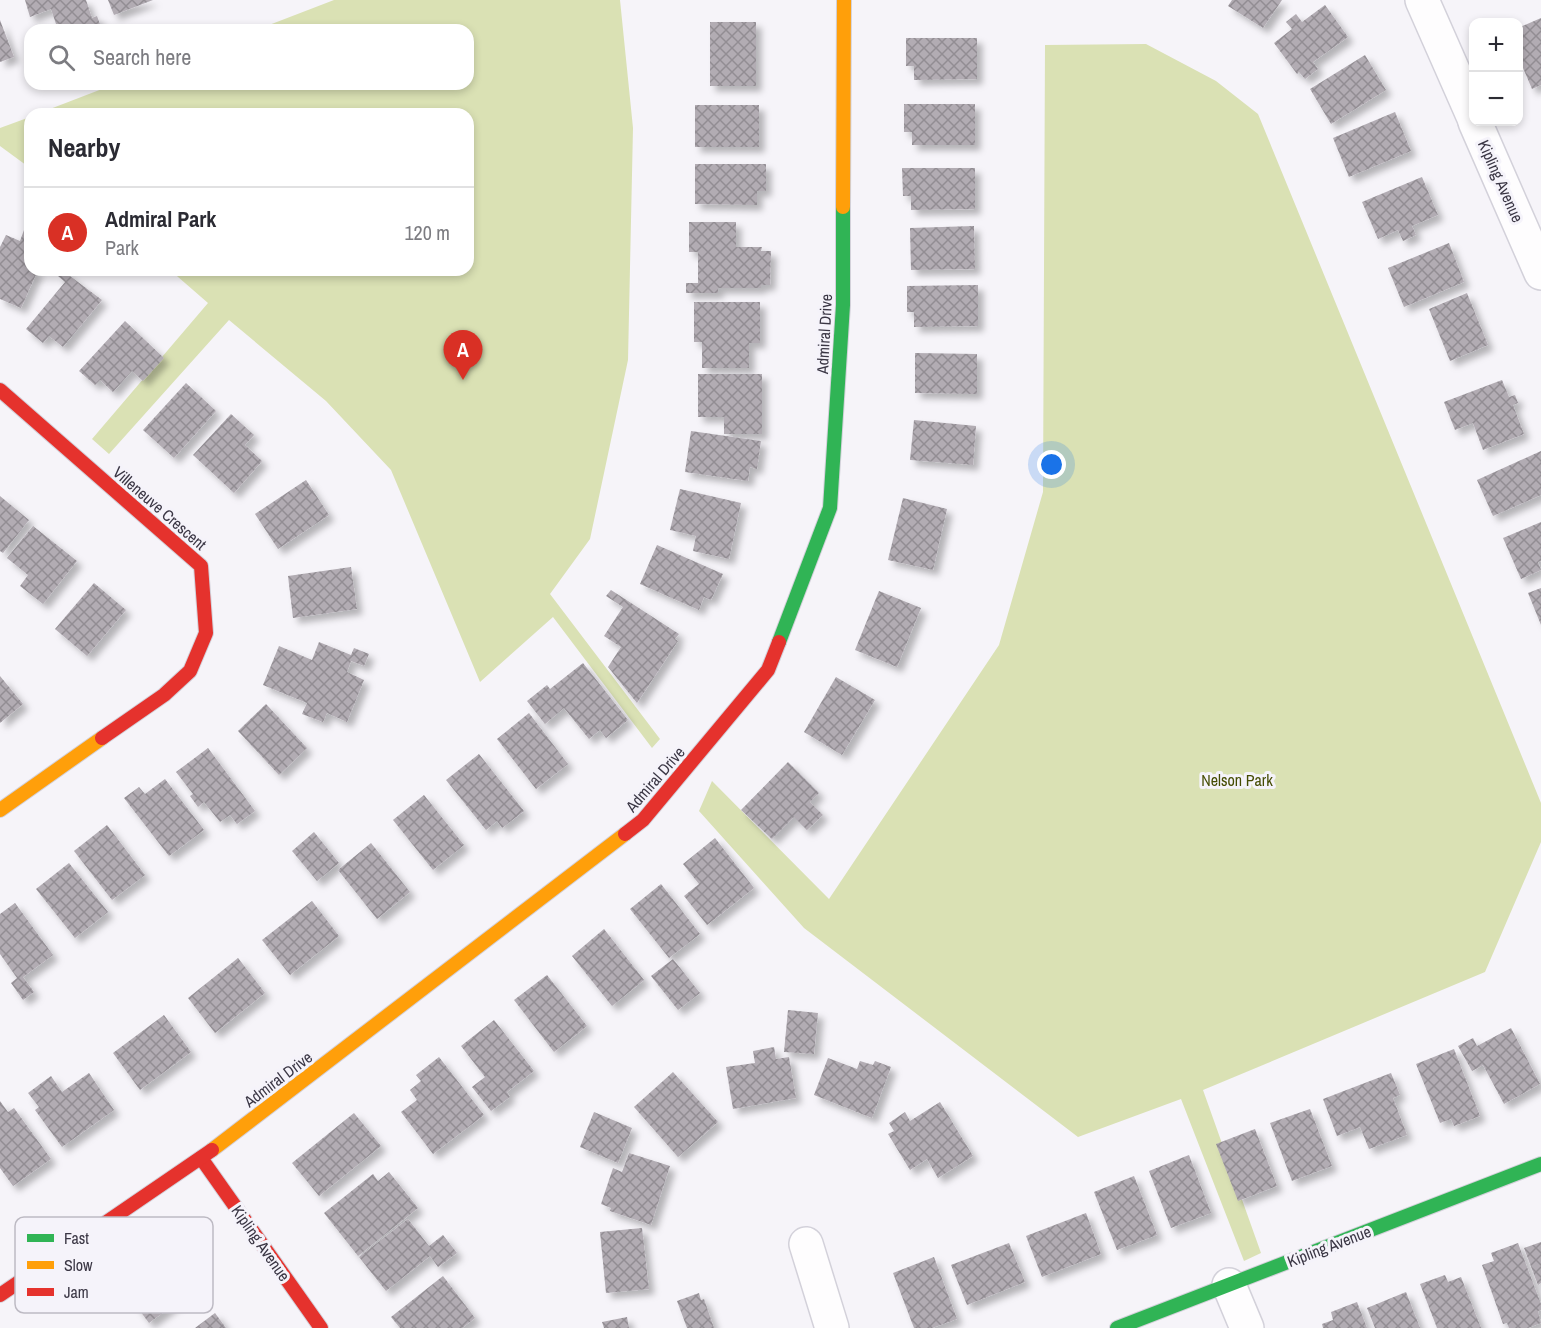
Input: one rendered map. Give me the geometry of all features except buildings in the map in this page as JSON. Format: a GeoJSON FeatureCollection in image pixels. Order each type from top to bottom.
{"type":"FeatureCollection","features":[{"type":"Feature","properties":{"kind":"street","name":"Admiral Drive"},"geometry":{"type":"LineString","coordinates":[[114,1217],[201,1158],[643,820],[768,670],[830,508],[843,305],[844,0]]}},
{"type":"Feature","properties":{"kind":"street","name":"Kipling Avenue"},"geometry":{"type":"LineString","coordinates":[[1422,0],[1469,108]]}},
{"type":"Feature","properties":{"kind":"street","name":"Kipling Avenue"},"geometry":{"type":"LineString","coordinates":[[1477,126],[1541,273]]}},
{"type":"Feature","properties":{"kind":"street","name":"Villeneuve Crescent"},"geometry":{"type":"LineString","coordinates":[[0,390],[201,566],[206,633],[190,671],[164,695],[0,810]]}},
{"type":"Feature","properties":{"kind":"street","name":"Kipling Avenue"},"geometry":{"type":"LineString","coordinates":[[201,1158],[321,1328]]}},
{"type":"Feature","properties":{"kind":"street","name":"Kipling Avenue"},"geometry":{"type":"LineString","coordinates":[[1117,1328],[1541,1164]]}},
{"type":"Feature","properties":{"kind":"street"},"geometry":{"type":"LineString","coordinates":[[806,1244],[832,1328]]}},
{"type":"Feature","properties":{"kind":"street","name":"Admiral Drive"},"geometry":{"type":"LineString","coordinates":[[0,1295],[15,1285]]}},
{"type":"Feature","properties":{"kind":"street"},"geometry":{"type":"LineString","coordinates":[[1229,1285],[1247,1328]]}},
{"type":"Feature","properties":{"kind":"green space"},"geometry":{"type":"Polygon","coordinates":[[[334,0],[620,0],[633,128],[628,360],[590,539],[550,594],[660,739],[652,748],[553,617],[480,682],[391,470],[326,401],[229,320],[109,454],[92,439],[208,303],[177,276],[474,276],[474,108],[53,108],[99,90],[474,90],[474,24],[272,24],[334,0]]]}},
{"type":"Feature","properties":{"kind":"green space","name":"Nelson Park"},"geometry":{"type":"Polygon","coordinates":[[[1146,44],[1216,81],[1258,114],[1541,803],[1541,842],[1485,972],[1203,1090],[1261,1253],[1244,1261],[1181,1099],[1078,1137],[804,928],[699,811],[712,781],[829,899],[999,645],[1043,492],[1045,45],[1146,44]]]}},
{"type":"Feature","properties":{"kind":"green space"},"geometry":{"type":"Polygon","coordinates":[[[24,119],[24,164],[0,146],[0,128],[24,119]]]}},
{"type":"Feature","properties":{"kind":"traffic: fast"},"geometry":{"type":"LineString","coordinates":[[779,642],[830,508],[843,305],[843,207]]}},
{"type":"Feature","properties":{"kind":"traffic: fast"},"geometry":{"type":"LineString","coordinates":[[1117,1328],[1541,1164]]}},
{"type":"Feature","properties":{"kind":"traffic: slow"},"geometry":{"type":"LineString","coordinates":[[843,207],[844,0]]}},
{"type":"Feature","properties":{"kind":"traffic: slow"},"geometry":{"type":"LineString","coordinates":[[0,810],[102,738]]}},
{"type":"Feature","properties":{"kind":"traffic: slow"},"geometry":{"type":"LineString","coordinates":[[212,1150],[625,834]]}},
{"type":"Feature","properties":{"kind":"traffic: jam"},"geometry":{"type":"LineString","coordinates":[[0,390],[201,566],[206,633],[190,671],[164,695],[102,738]]}},
{"type":"Feature","properties":{"kind":"traffic: jam"},"geometry":{"type":"LineString","coordinates":[[625,834],[643,820],[768,670],[779,642]]}},
{"type":"Feature","properties":{"kind":"traffic: jam"},"geometry":{"type":"LineString","coordinates":[[114,1217],[212,1150]]}},
{"type":"Feature","properties":{"kind":"traffic: jam"},"geometry":{"type":"LineString","coordinates":[[201,1158],[321,1328]]}},
{"type":"Feature","properties":{"kind":"traffic: jam"},"geometry":{"type":"LineString","coordinates":[[0,1295],[15,1285]]}},
{"type":"Feature","properties":{"kind":"place","name":"Admiral Park"},"geometry":{"type":"Point","coordinates":[463,380]}}]}
